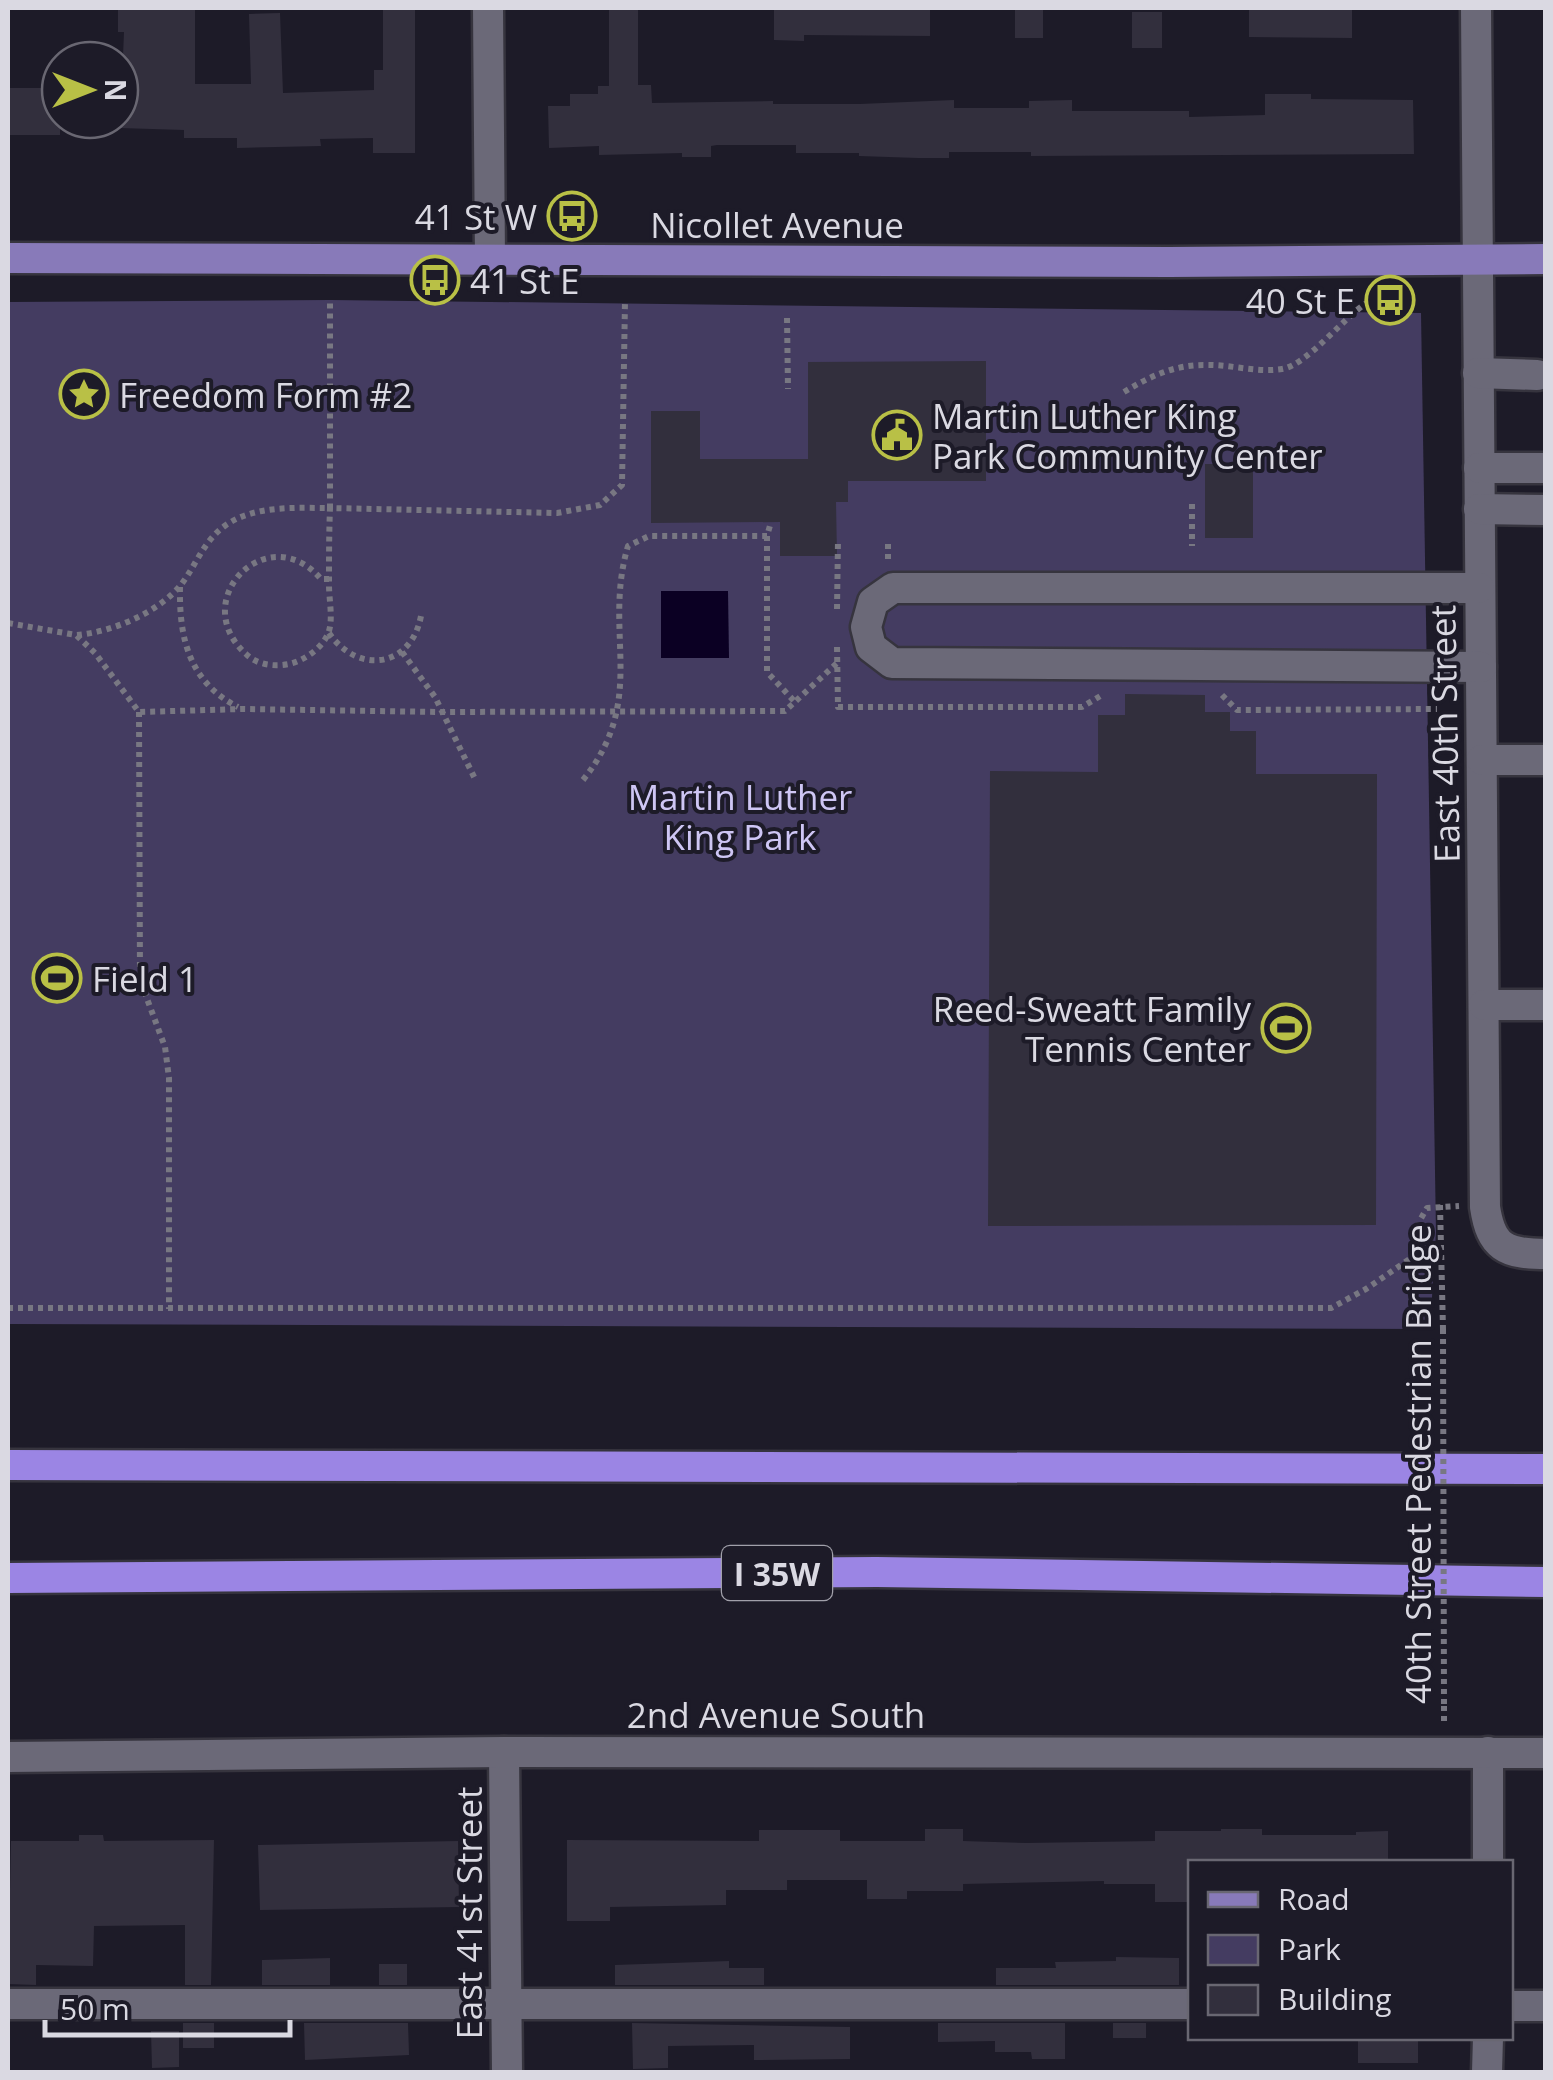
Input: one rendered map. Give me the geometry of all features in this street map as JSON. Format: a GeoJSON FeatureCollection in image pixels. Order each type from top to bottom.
{"type":"FeatureCollection","features":[{"type":"Feature","properties":{"kind":"highway"},"geometry":{"type":"LineString","coordinates":[[8,1465],[1546,1469]]}},
{"type":"Feature","properties":{"kind":"highway","name":"I 35W"},"geometry":{"type":"LineString","coordinates":[[8,1578],[876,1572],[1546,1582]]}},
{"type":"Feature","properties":{"kind":"main road","name":"Nicollet Avenue"},"geometry":{"type":"LineString","coordinates":[[8,258],[1546,258]]}},
{"type":"Feature","properties":{"kind":"street"},"geometry":{"type":"LineString","coordinates":[[488,8],[490,260]]}},
{"type":"Feature","properties":{"kind":"street","name":"East 40th Street"},"geometry":{"type":"LineString","coordinates":[[1476,8],[1484,1207],[1489,1232],[1502,1247],[1526,1254],[1546,1254]]}},
{"type":"Feature","properties":{"kind":"street"},"geometry":{"type":"LineString","coordinates":[[1478,373],[1537,375]]}},
{"type":"Feature","properties":{"kind":"street"},"geometry":{"type":"LineString","coordinates":[[1478,468],[1546,468]]}},
{"type":"Feature","properties":{"kind":"street"},"geometry":{"type":"LineString","coordinates":[[1478,510],[1546,510]]}},
{"type":"Feature","properties":{"kind":"street"},"geometry":{"type":"LineString","coordinates":[[1479,588],[893,588],[873,602],[866,627],[870,647],[892,664],[1481,666]]}},
{"type":"Feature","properties":{"kind":"street"},"geometry":{"type":"LineString","coordinates":[[1482,760],[1546,760]]}},
{"type":"Feature","properties":{"kind":"street"},"geometry":{"type":"LineString","coordinates":[[1484,1005],[1546,1005]]}},
{"type":"Feature","properties":{"kind":"street","name":"2nd Avenue South"},"geometry":{"type":"LineString","coordinates":[[8,1757],[504,1752],[1546,1753]]}},
{"type":"Feature","properties":{"kind":"street","name":"East 41st Street"},"geometry":{"type":"LineString","coordinates":[[504,1752],[507,2072]]}},
{"type":"Feature","properties":{"kind":"street"},"geometry":{"type":"LineString","coordinates":[[1488,1752],[1488,1860]]}},
{"type":"Feature","properties":{"kind":"street"},"geometry":{"type":"LineString","coordinates":[[8,2004],[1188,2004]]}},
{"type":"Feature","properties":{"kind":"street"},"geometry":{"type":"LineString","coordinates":[[1513,2006],[1546,2006]]}},
{"type":"Feature","properties":{"kind":"street"},"geometry":{"type":"LineString","coordinates":[[1487,2072],[1488,2040]]}},
{"type":"Feature","properties":{"kind":"path"},"geometry":{"type":"LineString","coordinates":[[330,300],[329,633],[338,646],[371,660],[390,659],[402,652],[419,629],[422,616]]}},
{"type":"Feature","properties":{"kind":"path"},"geometry":{"type":"LineString","coordinates":[[8,623],[76,635],[93,634],[135,618],[180,586],[212,536],[228,523],[253,512],[330,508],[558,513],[600,505],[622,485],[624,301]]}},
{"type":"Feature","properties":{"kind":"path"},"geometry":{"type":"LineString","coordinates":[[1124,392],[1157,372],[1203,365],[1286,368],[1368,302]]}},
{"type":"Feature","properties":{"kind":"path"},"geometry":{"type":"LineString","coordinates":[[787,318],[788,390]]}},
{"type":"Feature","properties":{"kind":"path"},"geometry":{"type":"LineString","coordinates":[[1192,504],[1192,546]]}},
{"type":"Feature","properties":{"kind":"path"},"geometry":{"type":"LineString","coordinates":[[771,522],[767,536],[766,672],[795,702]]}},
{"type":"Feature","properties":{"kind":"path"},"geometry":{"type":"LineString","coordinates":[[583,780],[600,759],[619,710],[619,575],[628,546],[649,536],[767,536]]}},
{"type":"Feature","properties":{"kind":"path"},"geometry":{"type":"LineString","coordinates":[[329,579],[321,579],[292,559],[262,559],[237,575],[228,590],[224,609],[227,629],[236,644],[249,658],[262,664],[297,663],[315,651],[329,633]]}},
{"type":"Feature","properties":{"kind":"path"},"geometry":{"type":"LineString","coordinates":[[180,586],[181,634],[187,653],[224,700],[243,708]]}},
{"type":"Feature","properties":{"kind":"path"},"geometry":{"type":"LineString","coordinates":[[8,1308],[170,1309],[169,1078],[164,1047],[140,980],[139,712],[76,635]]}},
{"type":"Feature","properties":{"kind":"path"},"geometry":{"type":"LineString","coordinates":[[402,652],[435,696],[476,781]]}},
{"type":"Feature","properties":{"kind":"path"},"geometry":{"type":"LineString","coordinates":[[139,712],[243,708],[785,711],[837,663]]}},
{"type":"Feature","properties":{"kind":"path"},"geometry":{"type":"LineString","coordinates":[[1212,685],[1238,710],[1437,709]]}},
{"type":"Feature","properties":{"kind":"path"},"geometry":{"type":"LineString","coordinates":[[838,707],[1082,706],[1108,692]]}},
{"type":"Feature","properties":{"kind":"path","name":"40th Street Pedestrian Bridge"},"geometry":{"type":"LineString","coordinates":[[170,1309],[1331,1308],[1414,1256],[1420,1220],[1427,1208],[1440,1206],[1444,1329],[1444,1722]]}},
{"type":"Feature","properties":{"kind":"green space","name":"Martin Luther King Park"},"geometry":{"type":"Polygon","coordinates":[[[330,300],[1421,313],[1436,1232],[1430,1329],[8,1324],[8,302],[330,300]]]}},
{"type":"Feature","properties":{"kind":"shaded area"},"geometry":{"type":"Polygon","coordinates":[[[661,591],[728,591],[729,658],[661,658],[661,591]]]}},
{"type":"Feature","properties":{"kind":"building"},"geometry":{"type":"Polygon","coordinates":[[[118,8],[195,8],[195,84],[251,84],[249,14],[280,13],[283,93],[374,90],[374,70],[383,70],[383,9],[415,10],[415,153],[373,153],[373,138],[320,139],[321,146],[237,148],[237,138],[184,138],[184,130],[140,129],[140,40],[124,40],[124,32],[118,32],[118,8]]]}},
{"type":"Feature","properties":{"kind":"building"},"geometry":{"type":"Polygon","coordinates":[[[609,8],[638,8],[638,85],[651,85],[652,103],[860,104],[954,100],[954,108],[1029,108],[1029,101],[1072,100],[1072,111],[1189,111],[1189,117],[1265,115],[1265,94],[1311,94],[1311,99],[1413,100],[1414,154],[1031,156],[1031,152],[949,152],[949,158],[918,158],[796,153],[796,145],[717,145],[711,146],[711,157],[682,157],[682,153],[599,155],[599,146],[549,148],[548,106],[570,106],[570,94],[598,94],[598,86],[609,86],[609,8]]]}},
{"type":"Feature","properties":{"kind":"building"},"geometry":{"type":"Polygon","coordinates":[[[774,8],[930,8],[930,36],[804,35],[804,41],[774,40],[774,8]]]}},
{"type":"Feature","properties":{"kind":"building"},"geometry":{"type":"Polygon","coordinates":[[[1015,8],[1043,8],[1043,38],[1015,38],[1015,8]]]}},
{"type":"Feature","properties":{"kind":"building"},"geometry":{"type":"Polygon","coordinates":[[[1249,8],[1352,8],[1352,38],[1249,37],[1249,8]]]}},
{"type":"Feature","properties":{"kind":"building"},"geometry":{"type":"Polygon","coordinates":[[[1132,12],[1162,12],[1162,48],[1132,48],[1132,12]]]}},
{"type":"Feature","properties":{"kind":"building"},"geometry":{"type":"Polygon","coordinates":[[[8,88],[40,88],[40,135],[8,135],[8,88]]]}},
{"type":"Feature","properties":{"kind":"building","name":"Martin Luther King Park Community Center"},"geometry":{"type":"Polygon","coordinates":[[[986,361],[986,481],[848,481],[848,502],[836,502],[837,556],[780,556],[780,522],[651,523],[651,411],[700,411],[700,459],[808,459],[808,362],[986,361]]]}},
{"type":"Feature","properties":{"kind":"building"},"geometry":{"type":"Polygon","coordinates":[[[1205,464],[1253,464],[1253,538],[1205,538],[1205,464]]]}},
{"type":"Feature","properties":{"kind":"building","name":"Reed-Sweatt Family Tennis Center"},"geometry":{"type":"Polygon","coordinates":[[[1125,694],[1205,695],[1205,712],[1230,712],[1230,731],[1256,731],[1256,774],[1377,774],[1376,1225],[988,1226],[990,771],[1098,772],[1098,715],[1125,715],[1125,694]]]}},
{"type":"Feature","properties":{"kind":"building"},"geometry":{"type":"Polygon","coordinates":[[[925,1829],[963,1829],[963,1841],[1026,1843],[1155,1841],[1155,1831],[1262,1829],[1262,1835],[1356,1835],[1388,1831],[1388,1860],[1188,1860],[1188,1902],[1155,1902],[1155,1884],[1104,1881],[963,1884],[963,1891],[907,1891],[907,1899],[867,1899],[867,1880],[787,1880],[787,1890],[726,1890],[726,1905],[610,1907],[610,1921],[567,1921],[567,1840],[759,1841],[759,1830],[840,1830],[840,1841],[925,1841],[925,1829]]]}},
{"type":"Feature","properties":{"kind":"building"},"geometry":{"type":"Polygon","coordinates":[[[79,1835],[103,1835],[104,1841],[214,1840],[211,1985],[185,1985],[185,1925],[94,1926],[93,1966],[36,1965],[36,1985],[8,1984],[11,1841],[79,1841],[79,1835]]]}},
{"type":"Feature","properties":{"kind":"building"},"geometry":{"type":"Polygon","coordinates":[[[458,1841],[459,1907],[260,1910],[258,1845],[458,1841]]]}},
{"type":"Feature","properties":{"kind":"building"},"geometry":{"type":"Polygon","coordinates":[[[1116,1957],[1179,1958],[1179,1985],[996,1985],[996,1968],[1056,1968],[1055,1962],[1116,1961],[1116,1957]]]}},
{"type":"Feature","properties":{"kind":"building"},"geometry":{"type":"Polygon","coordinates":[[[330,1958],[330,1985],[262,1985],[262,1960],[330,1958]]]}},
{"type":"Feature","properties":{"kind":"building"},"geometry":{"type":"Polygon","coordinates":[[[729,1961],[729,1968],[764,1968],[764,1985],[615,1985],[615,1965],[729,1961]]]}},
{"type":"Feature","properties":{"kind":"building"},"geometry":{"type":"Polygon","coordinates":[[[379,1964],[407,1964],[407,1985],[379,1985],[379,1964]]]}},
{"type":"Feature","properties":{"kind":"building"},"geometry":{"type":"Polygon","coordinates":[[[183,2023],[214,2023],[214,2048],[183,2048],[183,2023]]]}},
{"type":"Feature","properties":{"kind":"building"},"geometry":{"type":"Polygon","coordinates":[[[304,2023],[408,2023],[409,2055],[305,2060],[304,2023]]]}},
{"type":"Feature","properties":{"kind":"building"},"geometry":{"type":"Polygon","coordinates":[[[632,2023],[850,2027],[850,2059],[754,2060],[754,2045],[668,2046],[668,2068],[633,2069],[632,2023]]]}},
{"type":"Feature","properties":{"kind":"building"},"geometry":{"type":"Polygon","coordinates":[[[938,2023],[1065,2023],[1065,2059],[1032,2059],[1031,2052],[995,2052],[995,2041],[938,2042],[938,2023]]]}},
{"type":"Feature","properties":{"kind":"building"},"geometry":{"type":"Polygon","coordinates":[[[1113,2023],[1146,2023],[1146,2038],[1113,2038],[1113,2023]]]}},
{"type":"Feature","properties":{"kind":"building"},"geometry":{"type":"Polygon","coordinates":[[[151,2031],[179,2031],[179,2067],[152,2068],[151,2031]]]}},
{"type":"Feature","properties":{"kind":"building"},"geometry":{"type":"Polygon","coordinates":[[[1358,2040],[1418,2040],[1418,2063],[1358,2063],[1358,2040]]]}},
{"type":"Feature","properties":{"kind":"place","name":"41 St W"},"geometry":{"type":"Point","coordinates":[572,216]}},
{"type":"Feature","properties":{"kind":"place","name":"41 St E"},"geometry":{"type":"Point","coordinates":[435,280]}},
{"type":"Feature","properties":{"kind":"place","name":"40 St E"},"geometry":{"type":"Point","coordinates":[1390,300]}},
{"type":"Feature","properties":{"kind":"place","name":"Freedom Form #2"},"geometry":{"type":"Point","coordinates":[84,394]}},
{"type":"Feature","properties":{"kind":"place","name":"Martin Luther King Park Community Center"},"geometry":{"type":"Point","coordinates":[897,435]}},
{"type":"Feature","properties":{"kind":"place","name":"Field 1"},"geometry":{"type":"Point","coordinates":[57,978]}},
{"type":"Feature","properties":{"kind":"place","name":"Reed-Sweatt Family Tennis Center"},"geometry":{"type":"Point","coordinates":[1286,1028]}}]}
